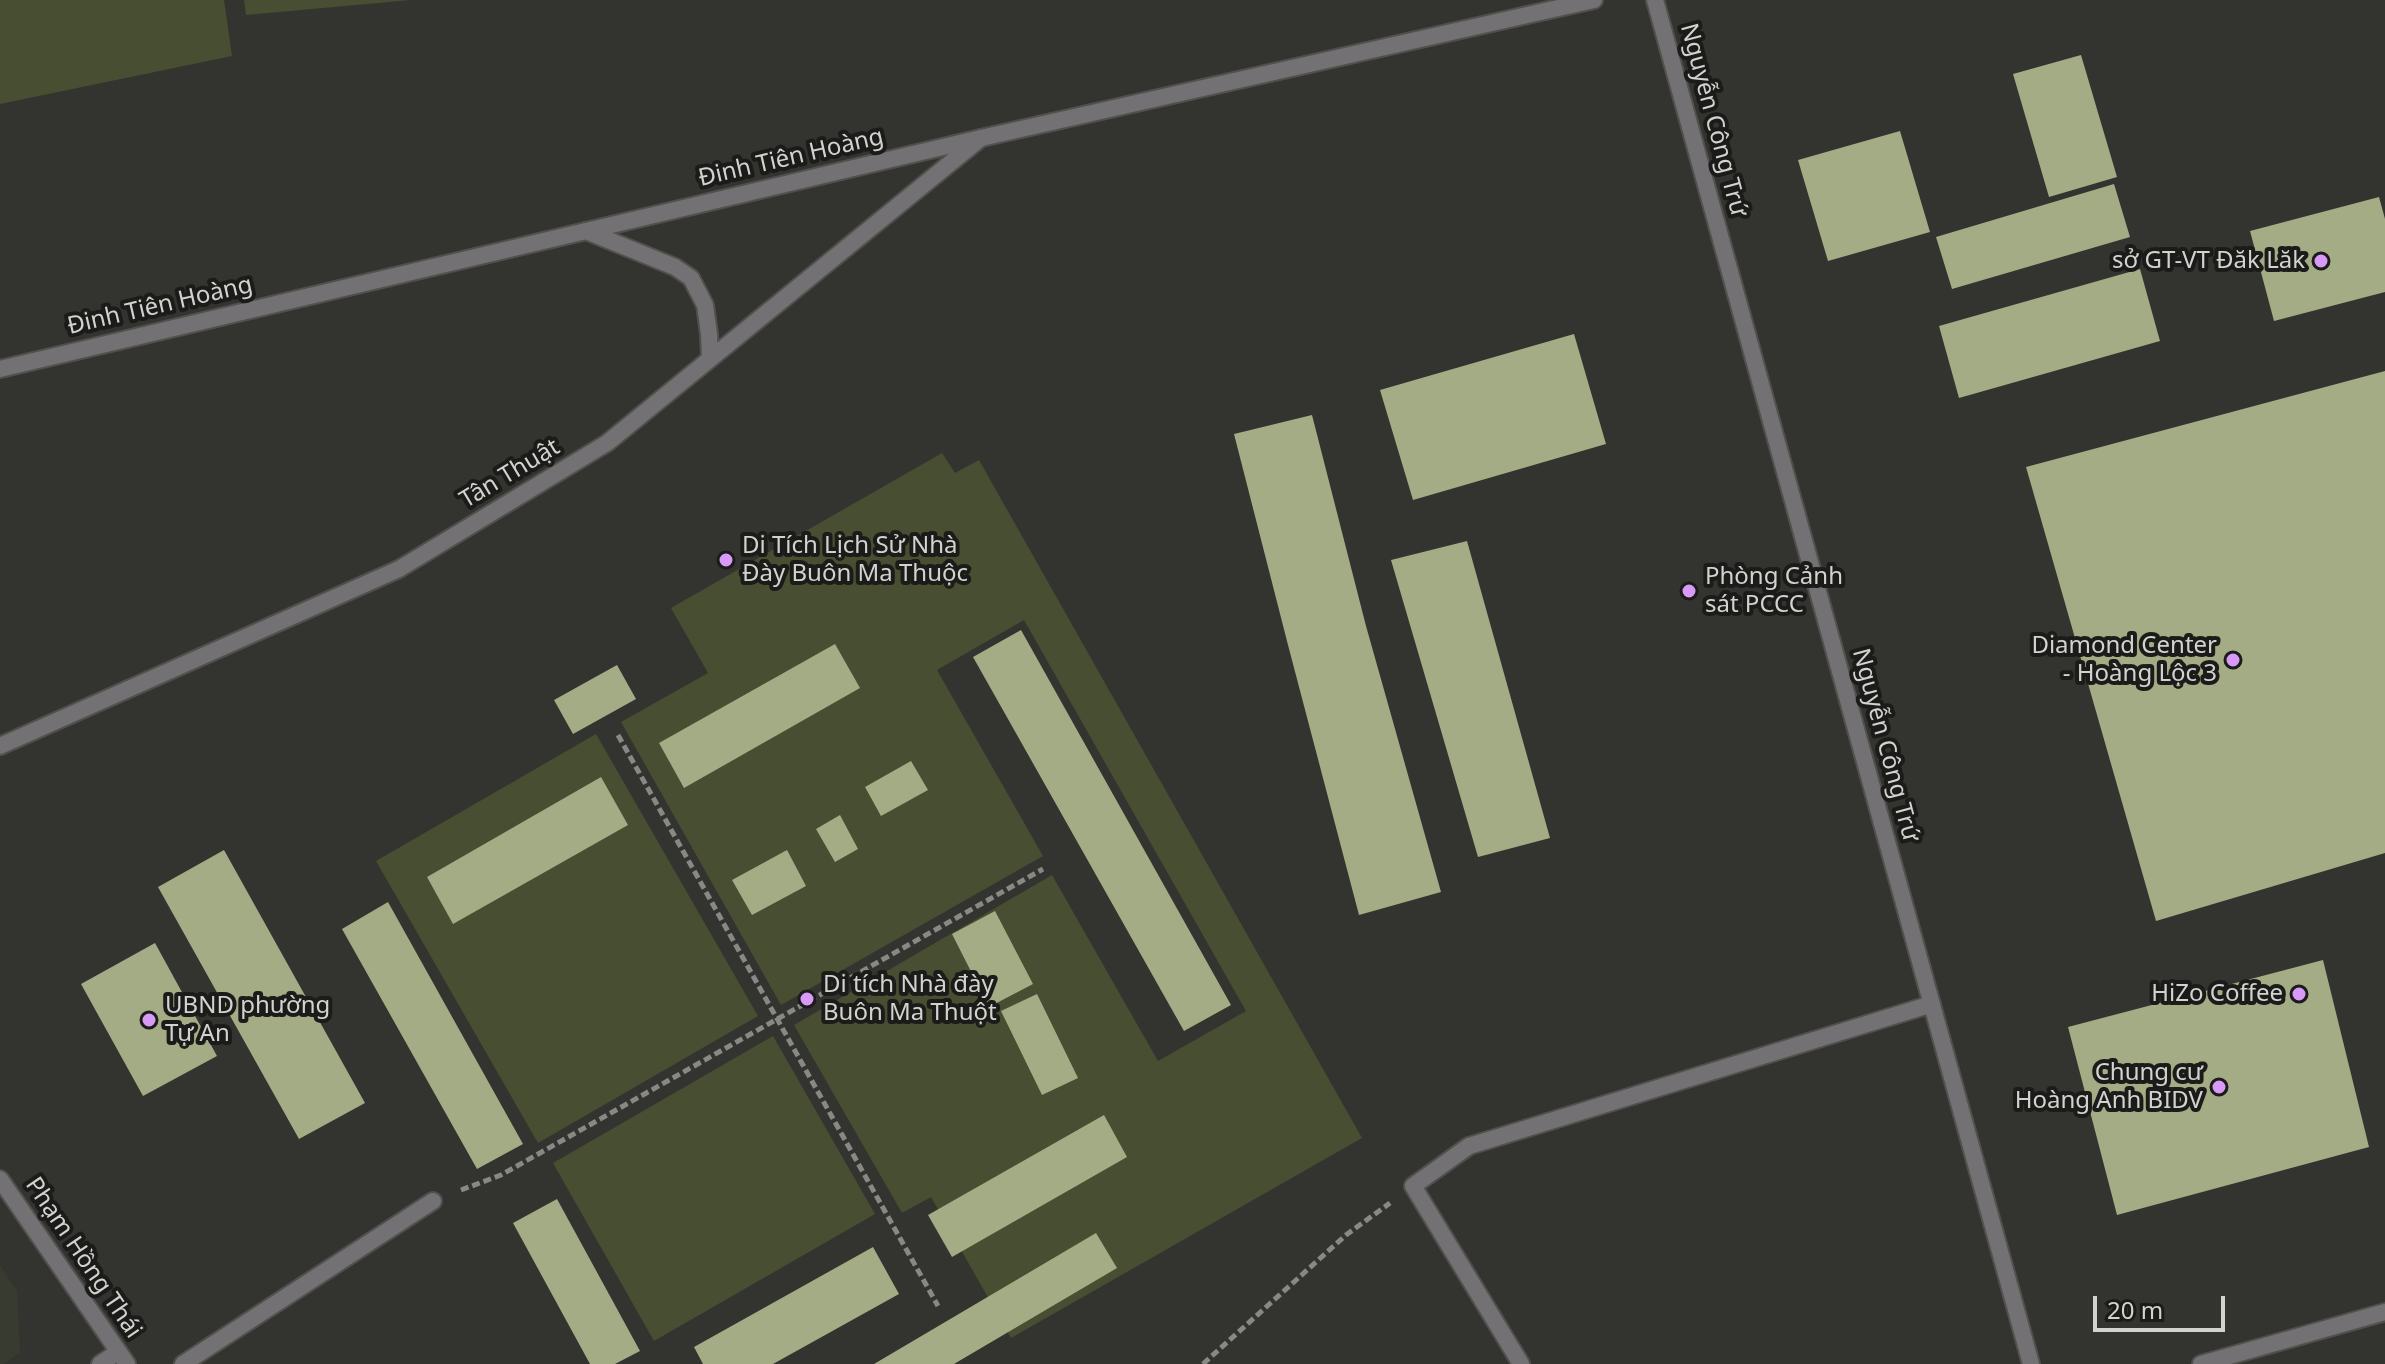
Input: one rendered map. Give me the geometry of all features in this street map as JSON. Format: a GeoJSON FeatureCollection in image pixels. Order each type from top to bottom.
{"type":"FeatureCollection","features":[{"type":"Feature","properties":{"kind":"street","name":"Đinh Tiên Hoàng"},"geometry":{"type":"LineString","coordinates":[[0,369],[981,138],[1594,0]]}},
{"type":"Feature","properties":{"kind":"street","name":"Nguyễn Công Trứ"},"geometry":{"type":"LineString","coordinates":[[1655,0],[2031,1364]]}},
{"type":"Feature","properties":{"kind":"street","name":"Tân Thuật"},"geometry":{"type":"LineString","coordinates":[[0,746],[399,569],[607,443],[981,138]]}},
{"type":"Feature","properties":{"kind":"street"},"geometry":{"type":"LineString","coordinates":[[586,231],[675,267],[691,278],[705,305],[710,359]]}},
{"type":"Feature","properties":{"kind":"street"},"geometry":{"type":"LineString","coordinates":[[1521,1364],[1413,1186],[1469,1146],[1932,1004]]}},
{"type":"Feature","properties":{"kind":"street","name":"Phạm Hồng Thái"},"geometry":{"type":"LineString","coordinates":[[0,1179],[123,1358]]}},
{"type":"Feature","properties":{"kind":"street"},"geometry":{"type":"LineString","coordinates":[[183,1364],[433,1201]]}},
{"type":"Feature","properties":{"kind":"street"},"geometry":{"type":"LineString","coordinates":[[2201,1364],[2385,1312]]}},
{"type":"Feature","properties":{"kind":"street"},"geometry":{"type":"LineString","coordinates":[[100,1364],[123,1358]]}},
{"type":"Feature","properties":{"kind":"path"},"geometry":{"type":"LineString","coordinates":[[618,735],[938,1306]]}},
{"type":"Feature","properties":{"kind":"path"},"geometry":{"type":"LineString","coordinates":[[433,1201],[501,1175],[1043,869]]}},
{"type":"Feature","properties":{"kind":"path"},"geometry":{"type":"LineString","coordinates":[[1203,1364],[1346,1235],[1413,1186]]}},
{"type":"Feature","properties":{"kind":"shaded area"},"geometry":{"type":"Polygon","coordinates":[[[0,1265],[17,1291],[20,1352],[4,1364],[0,1364],[0,1265]]]}},
{"type":"Feature","properties":{"kind":"green space"},"geometry":{"type":"Polygon","coordinates":[[[0,0],[224,0],[232,56],[0,104],[0,0]]]}},
{"type":"Feature","properties":{"kind":"green space"},"geometry":{"type":"Polygon","coordinates":[[[244,0],[411,0],[246,15],[244,0]]]}},
{"type":"Feature","properties":{"kind":"green space"},"geometry":{"type":"Polygon","coordinates":[[[942,453],[955,473],[979,460],[1362,1138],[1011,1338],[931,1197],[902,1213],[794,1025],[1052,875],[1158,1061],[1246,1011],[1024,620],[937,670],[1043,856],[781,1005],[621,722],[708,673],[671,608],[942,453]]]}},
{"type":"Feature","properties":{"kind":"green space"},"geometry":{"type":"Polygon","coordinates":[[[596,734],[758,1016],[538,1143],[376,861],[596,734]]]}},
{"type":"Feature","properties":{"kind":"green space"},"geometry":{"type":"Polygon","coordinates":[[[773,1036],[875,1214],[654,1341],[553,1163],[773,1036]]]}},
{"type":"Feature","properties":{"kind":"building"},"geometry":{"type":"Polygon","coordinates":[[[2081,55],[2117,177],[2049,197],[2013,74],[2081,55]]]}},
{"type":"Feature","properties":{"kind":"building"},"geometry":{"type":"Polygon","coordinates":[[[1900,131],[1930,232],[1828,261],[1798,160],[1900,131]]]}},
{"type":"Feature","properties":{"kind":"building"},"geometry":{"type":"Polygon","coordinates":[[[2114,184],[2130,237],[1952,289],[1936,237],[2114,184]]]}},
{"type":"Feature","properties":{"kind":"building","name":"sở GT-VT Đăk Lăk"},"geometry":{"type":"Polygon","coordinates":[[[2379,197],[2385,219],[2385,292],[2274,321],[2250,231],[2379,197]]]}},
{"type":"Feature","properties":{"kind":"building"},"geometry":{"type":"Polygon","coordinates":[[[2140,269],[2160,341],[1959,398],[1939,326],[2140,269]]]}},
{"type":"Feature","properties":{"kind":"building"},"geometry":{"type":"Polygon","coordinates":[[[1574,334],[1606,444],[1413,500],[1380,390],[1574,334]]]}},
{"type":"Feature","properties":{"kind":"building","name":"Diamond Center - Hoàng Lộc 3"},"geometry":{"type":"Polygon","coordinates":[[[2385,371],[2385,853],[2156,921],[2026,467],[2385,371]]]}},
{"type":"Feature","properties":{"kind":"building"},"geometry":{"type":"Polygon","coordinates":[[[1312,415],[1366,626],[1441,892],[1359,915],[1234,434],[1312,415]]]}},
{"type":"Feature","properties":{"kind":"building"},"geometry":{"type":"Polygon","coordinates":[[[1467,541],[1550,838],[1478,857],[1391,560],[1467,541]]]}},
{"type":"Feature","properties":{"kind":"building"},"geometry":{"type":"Polygon","coordinates":[[[1021,630],[1231,1005],[1184,1031],[973,657],[1021,630]]]}},
{"type":"Feature","properties":{"kind":"building"},"geometry":{"type":"Polygon","coordinates":[[[835,644],[860,688],[684,788],[659,743],[835,644]]]}},
{"type":"Feature","properties":{"kind":"building"},"geometry":{"type":"Polygon","coordinates":[[[617,665],[636,699],[573,734],[554,700],[617,665]]]}},
{"type":"Feature","properties":{"kind":"building"},"geometry":{"type":"Polygon","coordinates":[[[911,761],[928,790],[881,816],[865,787],[911,761]]]}},
{"type":"Feature","properties":{"kind":"building"},"geometry":{"type":"Polygon","coordinates":[[[601,777],[628,825],[453,924],[427,877],[601,777]]]}},
{"type":"Feature","properties":{"kind":"building"},"geometry":{"type":"Polygon","coordinates":[[[840,815],[858,849],[835,862],[816,829],[840,815]]]}},
{"type":"Feature","properties":{"kind":"building"},"geometry":{"type":"Polygon","coordinates":[[[224,850],[365,1103],[299,1139],[158,887],[224,850]]]}},
{"type":"Feature","properties":{"kind":"building"},"geometry":{"type":"Polygon","coordinates":[[[787,850],[806,886],[752,915],[732,880],[787,850]]]}},
{"type":"Feature","properties":{"kind":"building"},"geometry":{"type":"Polygon","coordinates":[[[388,902],[523,1144],[477,1169],[342,929],[388,902]]]}},
{"type":"Feature","properties":{"kind":"building"},"geometry":{"type":"Polygon","coordinates":[[[995,911],[1033,984],[989,1007],[952,934],[995,911]]]}},
{"type":"Feature","properties":{"kind":"building","name":"UBND phường Tự An"},"geometry":{"type":"Polygon","coordinates":[[[155,943],[217,1056],[143,1096],[81,984],[155,943]]]}},
{"type":"Feature","properties":{"kind":"building","name":"Chung cư Hoàng Anh BIDV"},"geometry":{"type":"Polygon","coordinates":[[[2323,960],[2369,1147],[2117,1215],[2068,1027],[2323,960]]]}},
{"type":"Feature","properties":{"kind":"building"},"geometry":{"type":"Polygon","coordinates":[[[1037,994],[1078,1078],[1042,1095],[1001,1011],[1037,994]]]}},
{"type":"Feature","properties":{"kind":"building"},"geometry":{"type":"Polygon","coordinates":[[[1104,1115],[1127,1157],[952,1257],[928,1215],[1104,1115]]]}},
{"type":"Feature","properties":{"kind":"building"},"geometry":{"type":"Polygon","coordinates":[[[557,1199],[640,1351],[615,1364],[590,1364],[513,1223],[557,1199]]]}},
{"type":"Feature","properties":{"kind":"building"},"geometry":{"type":"Polygon","coordinates":[[[1096,1233],[1117,1268],[954,1364],[874,1364],[1096,1233]]]}},
{"type":"Feature","properties":{"kind":"building"},"geometry":{"type":"Polygon","coordinates":[[[873,1247],[899,1294],[773,1364],[703,1364],[694,1347],[873,1247]]]}},
{"type":"Feature","properties":{"kind":"place","name":"sở GT-VT Đăk Lăk"},"geometry":{"type":"Point","coordinates":[2321,261]}},
{"type":"Feature","properties":{"kind":"place","name":"Di Tích Lịch Sử Nhà Đày Buôn Ma Thuộc"},"geometry":{"type":"Point","coordinates":[726,560]}},
{"type":"Feature","properties":{"kind":"place","name":"Phòng Cảnh sát PCCC"},"geometry":{"type":"Point","coordinates":[1689,591]}},
{"type":"Feature","properties":{"kind":"place","name":"Diamond Center - Hoàng Lộc 3"},"geometry":{"type":"Point","coordinates":[2233,660]}},
{"type":"Feature","properties":{"kind":"place","name":"HiZo Coffee"},"geometry":{"type":"Point","coordinates":[2299,994]}},
{"type":"Feature","properties":{"kind":"place","name":"Di tích Nhà đày Buôn Ma Thuột"},"geometry":{"type":"Point","coordinates":[807,999]}},
{"type":"Feature","properties":{"kind":"place","name":"UBND phường Tự An"},"geometry":{"type":"Point","coordinates":[149,1020]}},
{"type":"Feature","properties":{"kind":"place","name":"Chung cư Hoàng Anh BIDV"},"geometry":{"type":"Point","coordinates":[2219,1087]}}]}
